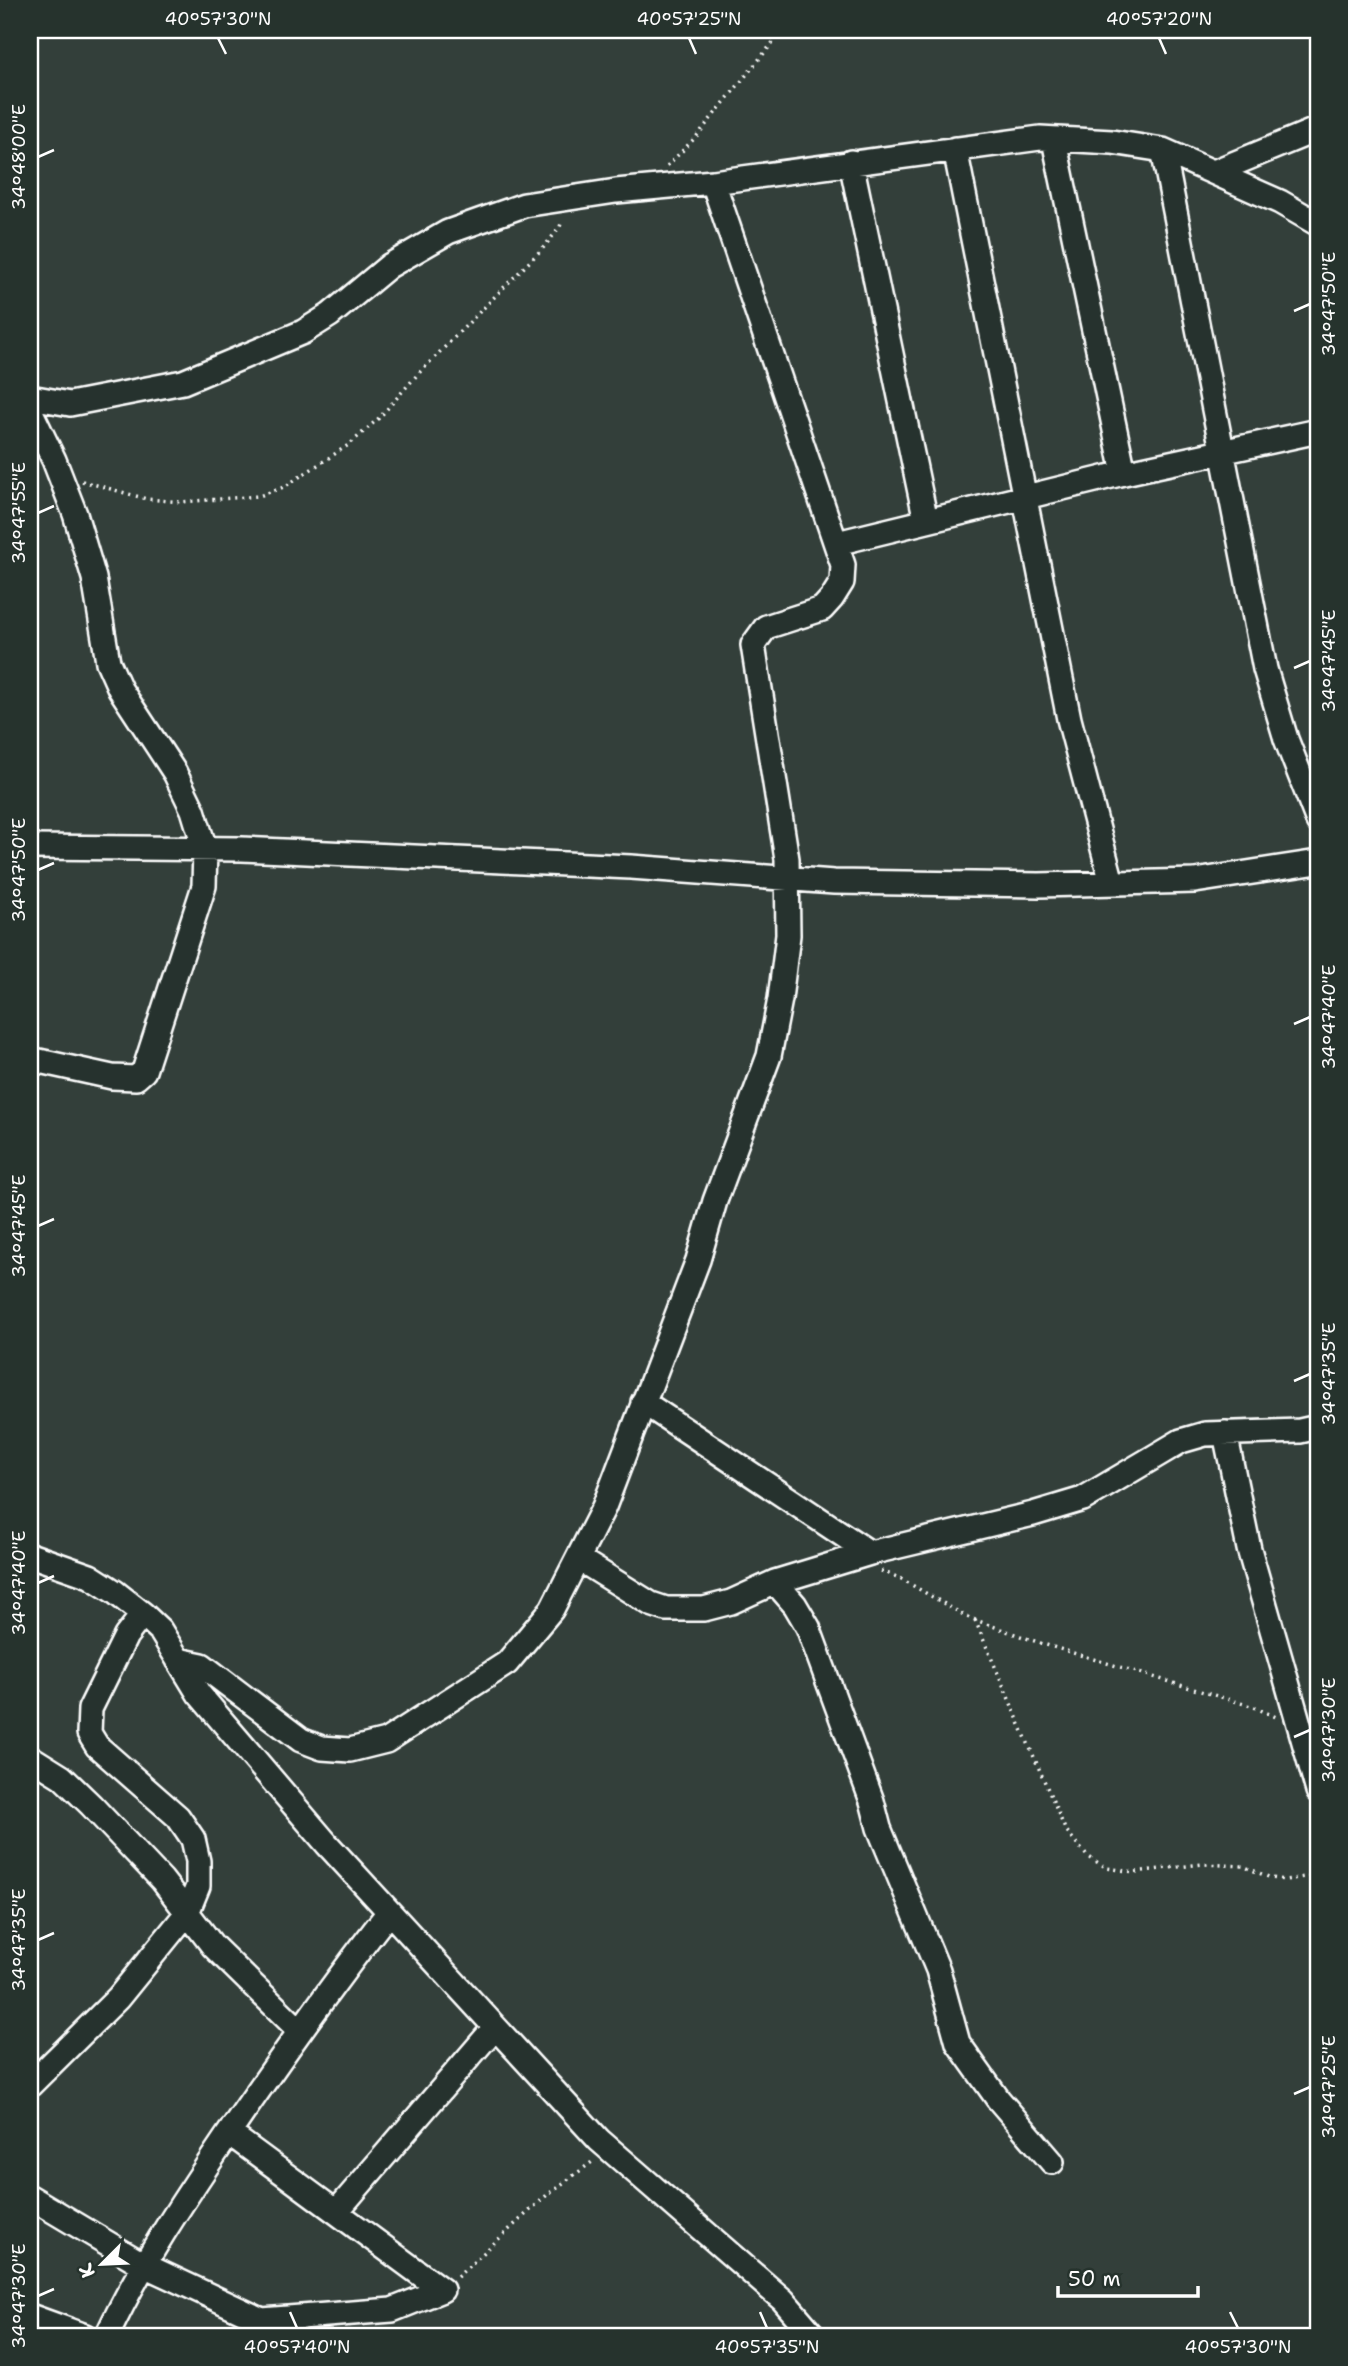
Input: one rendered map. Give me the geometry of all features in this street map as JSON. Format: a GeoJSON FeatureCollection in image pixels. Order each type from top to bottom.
{"type":"FeatureCollection","features":[{"type":"Feature","properties":{"kind":"street"},"geometry":{"type":"LineString","coordinates":[[1214,172],[1318,129]]}},
{"type":"Feature","properties":{"kind":"street"},"geometry":{"type":"LineString","coordinates":[[30,397],[70,404],[183,382],[303,332],[330,315],[389,266],[448,232],[524,205],[566,198],[713,182],[1040,138],[1112,142],[1163,150],[1296,211],[1318,224]]}},
{"type":"Feature","properties":{"kind":"street"},"geometry":{"type":"LineString","coordinates":[[1054,140],[1124,472]]}},
{"type":"Feature","properties":{"kind":"street"},"geometry":{"type":"LineString","coordinates":[[955,149],[1069,719],[1112,883]]}},
{"type":"Feature","properties":{"kind":"street"},"geometry":{"type":"LineString","coordinates":[[1163,150],[1265,670],[1286,739],[1318,821]]}},
{"type":"Feature","properties":{"kind":"street"},"geometry":{"type":"LineString","coordinates":[[851,162],[926,521]]}},
{"type":"Feature","properties":{"kind":"street"},"geometry":{"type":"LineString","coordinates":[[178,1660],[202,1665],[301,1740],[322,1748],[350,1750],[386,1741],[508,1663],[552,1609],[604,1507],[698,1260],[715,1201],[769,1056],[788,935],[788,859],[753,645],[766,627],[822,609],[842,582],[843,565],[713,182]]}},
{"type":"Feature","properties":{"kind":"street"},"geometry":{"type":"LineString","coordinates":[[1296,211],[1318,203]]}},
{"type":"Feature","properties":{"kind":"street"},"geometry":{"type":"LineString","coordinates":[[30,410],[75,514],[94,578],[108,662],[120,689],[175,773],[193,810],[205,849],[204,886],[144,1071],[136,1078],[112,1077],[30,1059]]}},
{"type":"Feature","properties":{"kind":"street"},"geometry":{"type":"LineString","coordinates":[[837,543],[1124,472],[1318,431]]}},
{"type":"Feature","properties":{"kind":"street"},"geometry":{"type":"LineString","coordinates":[[30,847],[205,849],[631,867],[847,882],[1039,886],[1195,881],[1318,862]]}},
{"type":"Feature","properties":{"kind":"street"},"geometry":{"type":"LineString","coordinates":[[643,1402],[860,1556]]}},
{"type":"Feature","properties":{"kind":"street"},"geometry":{"type":"LineString","coordinates":[[579,1559],[651,1604],[666,1609],[704,1609],[731,1602],[775,1582],[860,1556],[1033,1514],[1083,1499],[1181,1441],[1205,1434],[1300,1431],[1318,1427]]}},
{"type":"Feature","properties":{"kind":"street"},"geometry":{"type":"LineString","coordinates":[[1225,1433],[1249,1549],[1318,1791]]}},
{"type":"Feature","properties":{"kind":"street"},"geometry":{"type":"LineString","coordinates":[[30,1555],[90,1576],[116,1591],[160,1630],[199,1694],[327,1844],[495,2027],[610,2149],[783,2300],[814,2336]]}},
{"type":"Feature","properties":{"kind":"street"},"geometry":{"type":"LineString","coordinates":[[775,1582],[795,1605],[808,1627],[872,1801],[879,1828],[938,1970],[958,2043],[998,2099],[1052,2162]]}},
{"type":"Feature","properties":{"kind":"street"},"geometry":{"type":"LineString","coordinates":[[30,2085],[118,1998],[187,1913],[198,1886],[198,1861],[193,1839],[178,1817],[97,1746],[89,1733],[90,1709],[126,1636],[143,1614]]}},
{"type":"Feature","properties":{"kind":"street"},"geometry":{"type":"LineString","coordinates":[[30,1757],[62,1777],[91,1805],[162,1880],[213,1946],[300,2031]]}},
{"type":"Feature","properties":{"kind":"street"},"geometry":{"type":"LineString","coordinates":[[107,2336],[161,2234],[300,2031],[389,1912]]}},
{"type":"Feature","properties":{"kind":"street"},"geometry":{"type":"LineString","coordinates":[[337,2211],[495,2027]]}},
{"type":"Feature","properties":{"kind":"street"},"geometry":{"type":"LineString","coordinates":[[229,2133],[442,2290]]}},
{"type":"Feature","properties":{"kind":"street"},"geometry":{"type":"LineString","coordinates":[[30,2197],[144,2265],[296,2336]]}},
{"type":"Feature","properties":{"kind":"street"},"geometry":{"type":"LineString","coordinates":[[262,2320],[392,2310],[442,2290]]}},
{"type":"Feature","properties":{"kind":"street"},"geometry":{"type":"LineString","coordinates":[[30,2316],[85,2336]]}},
{"type":"Feature","properties":{"kind":"path"},"geometry":{"type":"LineString","coordinates":[[646,188],[696,137],[783,30]]}},
{"type":"Feature","properties":{"kind":"path"},"geometry":{"type":"LineString","coordinates":[[60,476],[147,499],[181,502],[259,496],[284,487],[350,444],[379,418],[418,374],[544,247],[560,227],[566,198]]}},
{"type":"Feature","properties":{"kind":"path"},"geometry":{"type":"LineString","coordinates":[[860,1556],[975,1620],[1043,1644],[1254,1707],[1300,1728]]}},
{"type":"Feature","properties":{"kind":"path"},"geometry":{"type":"LineString","coordinates":[[975,1620],[1065,1829],[1087,1856],[1107,1867],[1135,1871],[1203,1864],[1243,1866],[1271,1878],[1285,1880],[1318,1875]]}},
{"type":"Feature","properties":{"kind":"path"},"geometry":{"type":"LineString","coordinates":[[442,2290],[484,2255],[547,2195],[610,2149]]}}]}
